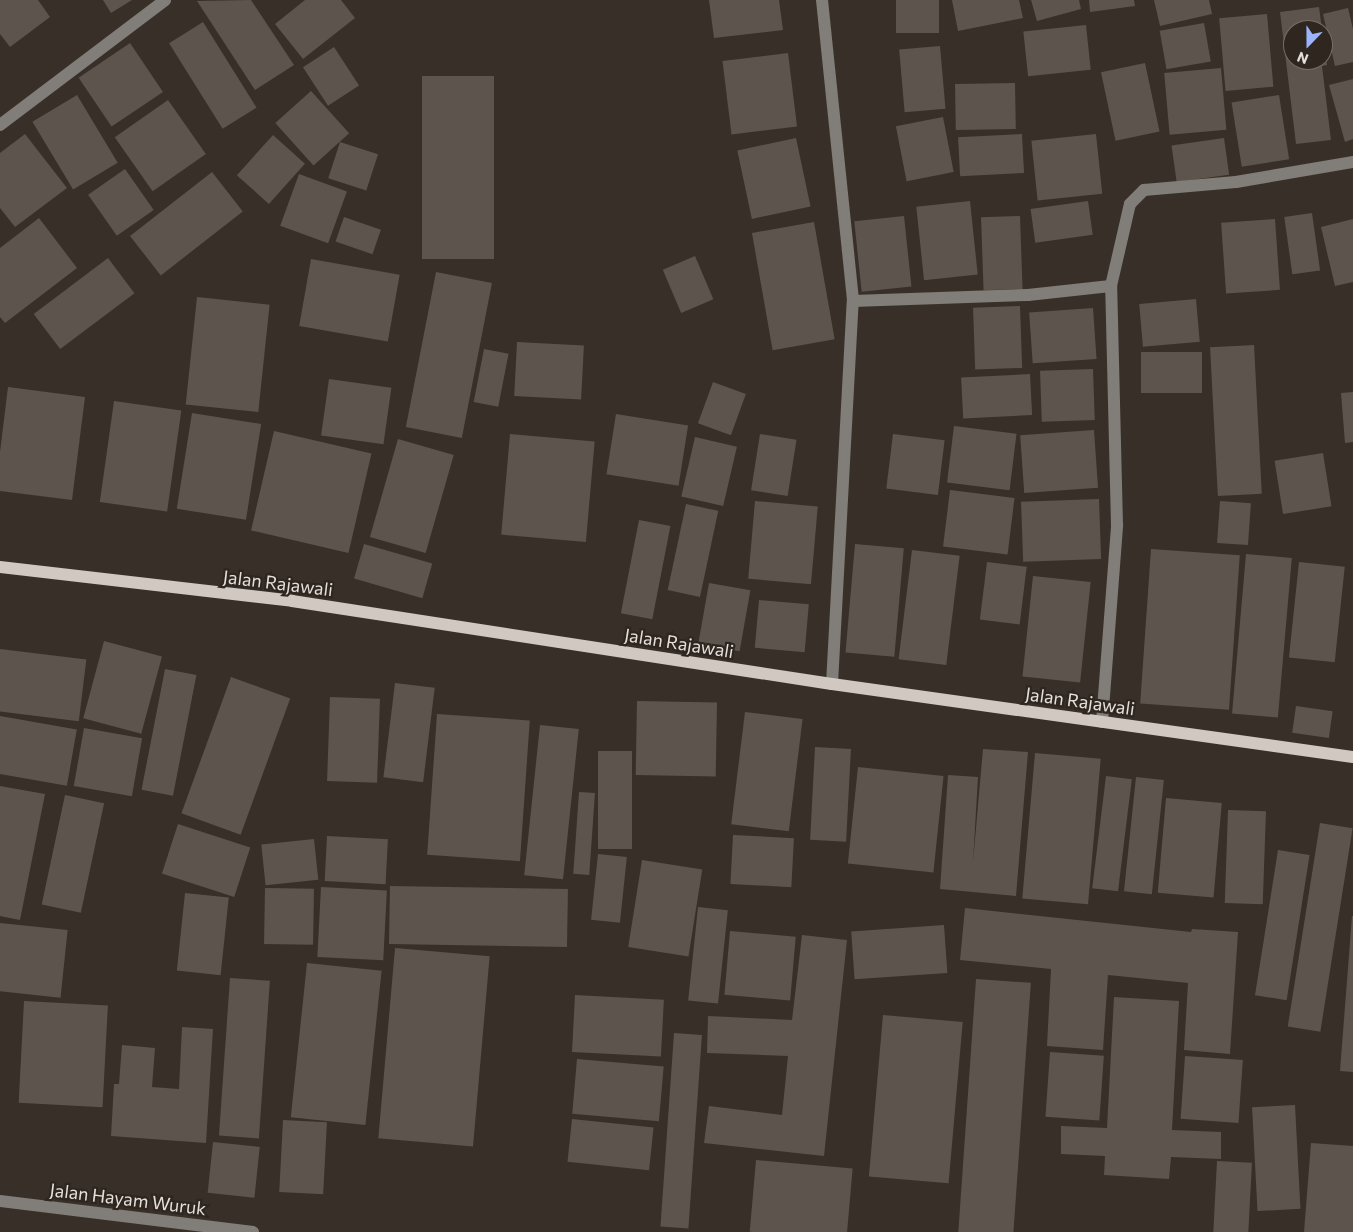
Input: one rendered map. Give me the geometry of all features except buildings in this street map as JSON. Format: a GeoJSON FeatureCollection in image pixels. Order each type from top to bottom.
{"type":"FeatureCollection","features":[{"type":"Feature","properties":{"kind":"main road","name":"Jalan Rajawali"},"geometry":{"type":"LineString","coordinates":[[0,567],[292,601],[832,684],[1353,757]]}},
{"type":"Feature","properties":{"kind":"street"},"geometry":{"type":"LineString","coordinates":[[0,125],[165,0]]}},
{"type":"Feature","properties":{"kind":"street"},"geometry":{"type":"LineString","coordinates":[[822,0],[853,301],[832,684]]}},
{"type":"Feature","properties":{"kind":"street"},"geometry":{"type":"LineString","coordinates":[[1102,722],[1117,525],[1111,286],[1130,204],[1144,190],[1236,182],[1353,162]]}},
{"type":"Feature","properties":{"kind":"street"},"geometry":{"type":"LineString","coordinates":[[853,301],[1028,295],[1111,286]]}},
{"type":"Feature","properties":{"kind":"street","name":"Jalan Hayam Wuruk"},"geometry":{"type":"LineString","coordinates":[[0,1201],[253,1232]]}}]}
